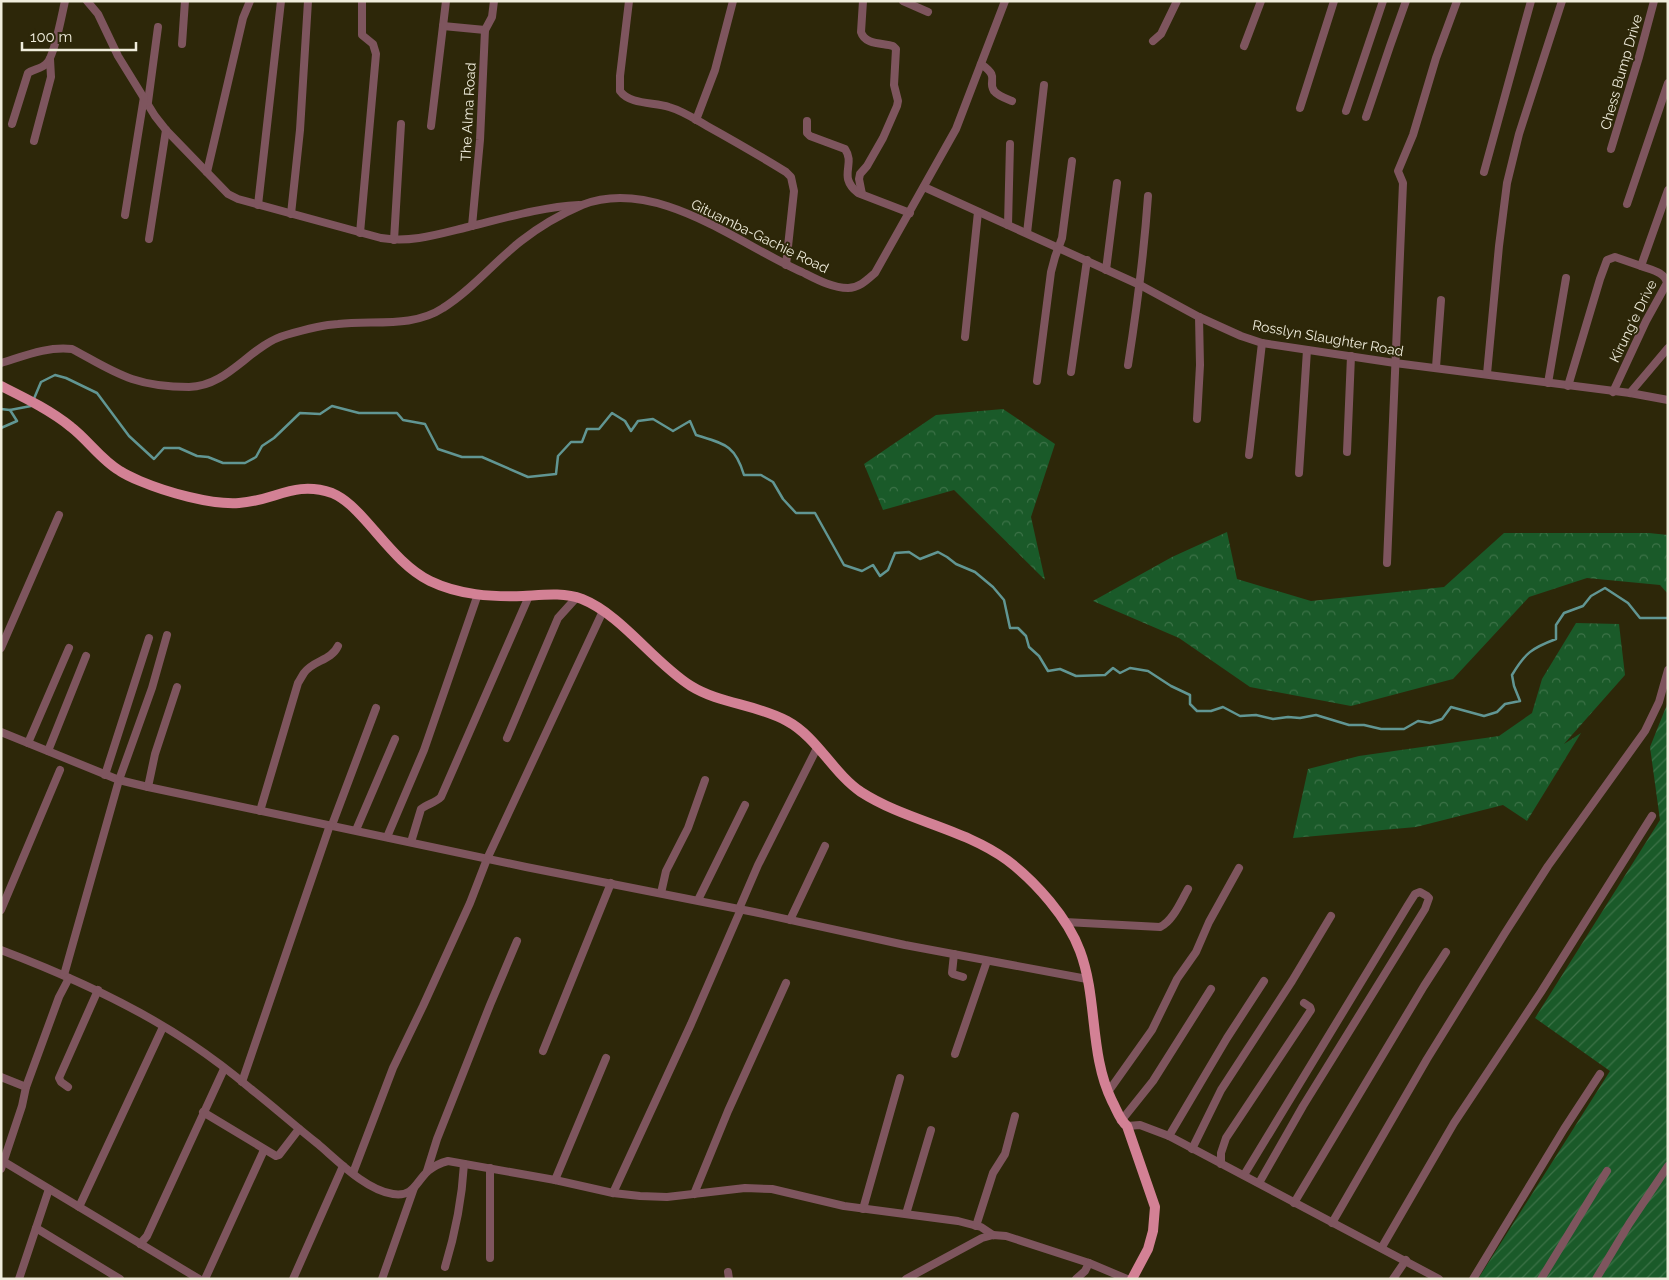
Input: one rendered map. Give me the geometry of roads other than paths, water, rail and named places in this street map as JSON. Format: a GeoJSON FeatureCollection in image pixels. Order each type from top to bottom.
{"type":"FeatureCollection","features":[{"type":"Feature","properties":{"kind":"main road"},"geometry":{"type":"LineString","coordinates":[[1,386],[32,402],[72,427],[118,471],[144,483],[219,504],[250,502],[294,489],[313,488],[336,494],[351,505],[409,567],[430,581],[460,592],[495,596],[552,594],[577,597],[591,603],[603,611],[688,684],[707,695],[768,712],[790,722],[807,736],[857,789],[887,807],[978,844],[1006,859],[1028,878],[1055,908],[1071,932],[1081,953],[1087,979],[1099,1064],[1108,1092],[1124,1123],[1155,1207],[1153,1231],[1148,1249],[1132,1279]]}},
{"type":"Feature","properties":{"kind":"street"},"geometry":{"type":"LineString","coordinates":[[34,141],[51,77],[50,59],[66,1]]}},
{"type":"Feature","properties":{"kind":"street"},"geometry":{"type":"LineString","coordinates":[[87,1],[98,14],[118,56],[166,130],[228,194],[238,199],[394,240],[422,238],[559,206],[583,205]]}},
{"type":"Feature","properties":{"kind":"street"},"geometry":{"type":"LineString","coordinates":[[182,44],[186,1]]}},
{"type":"Feature","properties":{"kind":"street"},"geometry":{"type":"LineString","coordinates":[[207,172],[243,18],[250,1]]}},
{"type":"Feature","properties":{"kind":"street"},"geometry":{"type":"LineString","coordinates":[[258,205],[281,1]]}},
{"type":"Feature","properties":{"kind":"street"},"geometry":{"type":"LineString","coordinates":[[291,214],[300,130],[308,1]]}},
{"type":"Feature","properties":{"kind":"street"},"geometry":{"type":"LineString","coordinates":[[360,232],[376,54],[373,44],[362,35],[362,1]]}},
{"type":"Feature","properties":{"kind":"street"},"geometry":{"type":"LineString","coordinates":[[431,126],[446,1]]}},
{"type":"Feature","properties":{"kind":"street","name":"The Alma Road"},"geometry":{"type":"LineString","coordinates":[[472,226],[480,140],[485,30],[492,17],[494,1]]}},
{"type":"Feature","properties":{"kind":"street"},"geometry":{"type":"LineString","coordinates":[[628,1],[620,91],[628,98],[669,107],[696,120],[755,153],[791,177],[794,191],[786,265]]}},
{"type":"Feature","properties":{"kind":"street"},"geometry":{"type":"LineString","coordinates":[[696,120],[715,70],[733,1]]}},
{"type":"Feature","properties":{"kind":"street"},"geometry":{"type":"LineString","coordinates":[[862,194],[860,174],[868,166],[883,138],[898,101],[894,85],[896,49],[893,46],[867,41],[862,37],[863,1]]}},
{"type":"Feature","properties":{"kind":"street"},"geometry":{"type":"LineString","coordinates":[[903,1],[928,12]]}},
{"type":"Feature","properties":{"kind":"street","name":"Gituamba-Gachie Road"},"geometry":{"type":"LineString","coordinates":[[1,363],[52,349],[63,348],[72,349],[130,378],[145,383],[191,387],[212,382],[236,368],[267,343],[283,336],[338,324],[427,317],[443,308],[464,292],[521,241],[544,225],[583,205],[604,200],[626,198],[653,202],[689,214],[786,265],[835,286],[850,288],[858,286],[866,282],[875,273],[956,129],[1005,1]]}},
{"type":"Feature","properties":{"kind":"street"},"geometry":{"type":"LineString","coordinates":[[1153,41],[1161,34],[1177,1]]}},
{"type":"Feature","properties":{"kind":"street"},"geometry":{"type":"LineString","coordinates":[[1244,46],[1261,1]]}},
{"type":"Feature","properties":{"kind":"street"},"geometry":{"type":"LineString","coordinates":[[1300,108],[1334,1]]}},
{"type":"Feature","properties":{"kind":"street"},"geometry":{"type":"LineString","coordinates":[[1346,111],[1383,1]]}},
{"type":"Feature","properties":{"kind":"street"},"geometry":{"type":"LineString","coordinates":[[1366,117],[1406,1]]}},
{"type":"Feature","properties":{"kind":"street"},"geometry":{"type":"LineString","coordinates":[[1388,563],[1403,182],[1398,171],[1413,135],[1436,58],[1457,1]]}},
{"type":"Feature","properties":{"kind":"street"},"geometry":{"type":"LineString","coordinates":[[1484,172],[1531,1]]}},
{"type":"Feature","properties":{"kind":"street"},"geometry":{"type":"LineString","coordinates":[[1487,374],[1507,183],[1519,134],[1562,1]]}},
{"type":"Feature","properties":{"kind":"street","name":"Chess Bump Drive"},"geometry":{"type":"LineString","coordinates":[[1611,149],[1654,1]]}},
{"type":"Feature","properties":{"kind":"street"},"geometry":{"type":"LineString","coordinates":[[443,26],[485,30]]}},
{"type":"Feature","properties":{"kind":"street"},"geometry":{"type":"LineString","coordinates":[[125,215],[158,27]]}},
{"type":"Feature","properties":{"kind":"street"},"geometry":{"type":"LineString","coordinates":[[12,124],[28,73],[40,68],[50,59]]}},
{"type":"Feature","properties":{"kind":"street"},"geometry":{"type":"LineString","coordinates":[[980,64],[990,70],[995,93],[1012,101]]}},
{"type":"Feature","properties":{"kind":"street"},"geometry":{"type":"LineString","coordinates":[[1626,204],[1668,83]]}},
{"type":"Feature","properties":{"kind":"street"},"geometry":{"type":"LineString","coordinates":[[1027,233],[1044,85]]}},
{"type":"Feature","properties":{"kind":"street"},"geometry":{"type":"LineString","coordinates":[[807,121],[807,133],[810,136],[846,149],[848,183],[852,188],[862,194],[910,213]]}},
{"type":"Feature","properties":{"kind":"street"},"geometry":{"type":"LineString","coordinates":[[394,240],[401,124]]}},
{"type":"Feature","properties":{"kind":"street"},"geometry":{"type":"LineString","coordinates":[[150,239],[166,130]]}},
{"type":"Feature","properties":{"kind":"street"},"geometry":{"type":"LineString","coordinates":[[1008,225],[1010,144]]}},
{"type":"Feature","properties":{"kind":"street"},"geometry":{"type":"LineString","coordinates":[[1037,381],[1051,272],[1062,238],[1072,162]]}},
{"type":"Feature","properties":{"kind":"street"},"geometry":{"type":"LineString","coordinates":[[1106,270],[1117,183]]}},
{"type":"Feature","properties":{"kind":"street","name":"Rosslyn Slaughter Road"},"geometry":{"type":"LineString","coordinates":[[924,187],[1087,260],[1199,317],[1241,336],[1262,343],[1395,363],[1630,393],[1668,400]]}},
{"type":"Feature","properties":{"kind":"street","name":"Kirung'e Drive"},"geometry":{"type":"LineString","coordinates":[[1613,392],[1646,320],[1667,283],[1667,278],[1660,273],[1641,266],[1668,190]]}},
{"type":"Feature","properties":{"kind":"street"},"geometry":{"type":"LineString","coordinates":[[1128,365],[1145,247],[1148,196]]}},
{"type":"Feature","properties":{"kind":"street"},"geometry":{"type":"LineString","coordinates":[[965,337],[978,212]]}},
{"type":"Feature","properties":{"kind":"street"},"geometry":{"type":"LineString","coordinates":[[1568,386],[1600,279],[1608,260],[1615,257],[1641,266]]}},
{"type":"Feature","properties":{"kind":"street"},"geometry":{"type":"LineString","coordinates":[[1071,372],[1087,260]]}},
{"type":"Feature","properties":{"kind":"street"},"geometry":{"type":"LineString","coordinates":[[1548,383],[1566,278]]}},
{"type":"Feature","properties":{"kind":"street"},"geometry":{"type":"LineString","coordinates":[[1436,367],[1441,300]]}},
{"type":"Feature","properties":{"kind":"street"},"geometry":{"type":"LineString","coordinates":[[1197,419],[1200,365],[1199,317]]}},
{"type":"Feature","properties":{"kind":"street"},"geometry":{"type":"LineString","coordinates":[[1249,454],[1262,343]]}},
{"type":"Feature","properties":{"kind":"street"},"geometry":{"type":"LineString","coordinates":[[1630,393],[1668,348]]}},
{"type":"Feature","properties":{"kind":"street"},"geometry":{"type":"LineString","coordinates":[[1299,473],[1307,350]]}},
{"type":"Feature","properties":{"kind":"street"},"geometry":{"type":"LineString","coordinates":[[1346,452],[1351,356]]}},
{"type":"Feature","properties":{"kind":"street"},"geometry":{"type":"LineString","coordinates":[[1,648],[59,515]]}},
{"type":"Feature","properties":{"kind":"street"},"geometry":{"type":"LineString","coordinates":[[387,837],[424,750],[478,594]]}},
{"type":"Feature","properties":{"kind":"street"},"geometry":{"type":"LineString","coordinates":[[411,842],[421,809],[436,802],[441,797],[529,596]]}},
{"type":"Feature","properties":{"kind":"street"},"geometry":{"type":"LineString","coordinates":[[506,738],[558,618],[577,597]]}},
{"type":"Feature","properties":{"kind":"street"},"geometry":{"type":"LineString","coordinates":[[353,1173],[393,1068],[470,903],[487,859],[603,611]]}},
{"type":"Feature","properties":{"kind":"street"},"geometry":{"type":"LineString","coordinates":[[167,635],[152,688],[119,780],[67,976],[26,1087],[22,1106],[2,1163],[199,1279]]}},
{"type":"Feature","properties":{"kind":"street"},"geometry":{"type":"LineString","coordinates":[[105,775],[149,638]]}},
{"type":"Feature","properties":{"kind":"street"},"geometry":{"type":"LineString","coordinates":[[260,811],[298,683],[304,672],[335,653],[338,646]]}},
{"type":"Feature","properties":{"kind":"street"},"geometry":{"type":"LineString","coordinates":[[28,743],[69,648]]}},
{"type":"Feature","properties":{"kind":"street"},"geometry":{"type":"LineString","coordinates":[[48,751],[86,656]]}},
{"type":"Feature","properties":{"kind":"street"},"geometry":{"type":"LineString","coordinates":[[1332,1224],[1427,1058],[1505,933],[1552,859],[1645,731],[1659,702],[1668,670]]}},
{"type":"Feature","properties":{"kind":"street"},"geometry":{"type":"LineString","coordinates":[[148,787],[155,754],[177,687]]}},
{"type":"Feature","properties":{"kind":"street"},"geometry":{"type":"LineString","coordinates":[[242,1082],[331,825],[376,708]]}},
{"type":"Feature","properties":{"kind":"street"},"geometry":{"type":"LineString","coordinates":[[1,732],[105,775],[148,787],[487,859],[698,900],[905,945],[1087,979]]}},
{"type":"Feature","properties":{"kind":"street"},"geometry":{"type":"LineString","coordinates":[[356,830],[395,739]]}},
{"type":"Feature","properties":{"kind":"street"},"geometry":{"type":"LineString","coordinates":[[613,1192],[691,1024],[758,865],[817,748]]}},
{"type":"Feature","properties":{"kind":"street"},"geometry":{"type":"LineString","coordinates":[[1,910],[60,770]]}},
{"type":"Feature","properties":{"kind":"street"},"geometry":{"type":"LineString","coordinates":[[661,893],[666,871],[688,828],[705,780]]}},
{"type":"Feature","properties":{"kind":"street"},"geometry":{"type":"LineString","coordinates":[[698,900],[745,805]]}},
{"type":"Feature","properties":{"kind":"street"},"geometry":{"type":"LineString","coordinates":[[1382,1247],[1454,1123],[1541,992],[1652,816]]}},
{"type":"Feature","properties":{"kind":"street"},"geometry":{"type":"LineString","coordinates":[[790,920],[825,846]]}},
{"type":"Feature","properties":{"kind":"street"},"geometry":{"type":"LineString","coordinates":[[1108,1092],[1152,1030],[1177,979],[1196,952],[1209,922],[1239,868]]}},
{"type":"Feature","properties":{"kind":"street"},"geometry":{"type":"LineString","coordinates":[[543,1051],[611,883]]}},
{"type":"Feature","properties":{"kind":"street"},"geometry":{"type":"LineString","coordinates":[[1064,922],[1160,927],[1171,918],[1188,889]]}},
{"type":"Feature","properties":{"kind":"street"},"geometry":{"type":"LineString","coordinates":[[1244,1175],[1408,905],[1415,894],[1423,893],[1428,898],[1425,909],[1303,1106],[1259,1183]]}},
{"type":"Feature","properties":{"kind":"street"},"geometry":{"type":"LineString","coordinates":[[1192,1149],[1221,1090],[1292,981],[1331,916]]}},
{"type":"Feature","properties":{"kind":"street"},"geometry":{"type":"LineString","coordinates":[[428,1171],[437,1139],[517,941]]}},
{"type":"Feature","properties":{"kind":"street"},"geometry":{"type":"LineString","coordinates":[[1,950],[98,990],[190,1043],[242,1082],[343,1166],[368,1184],[391,1194],[404,1194],[414,1188],[428,1171],[439,1163],[448,1161],[613,1192],[667,1197],[745,1188],[772,1189],[863,1208],[958,1221],[981,1227],[993,1235]]}},
{"type":"Feature","properties":{"kind":"street"},"geometry":{"type":"LineString","coordinates":[[1294,1203],[1446,952]]}},
{"type":"Feature","properties":{"kind":"street"},"geometry":{"type":"LineString","coordinates":[[954,954],[952,972],[963,977]]}},
{"type":"Feature","properties":{"kind":"street"},"geometry":{"type":"LineString","coordinates":[[955,1054],[987,961]]}},
{"type":"Feature","properties":{"kind":"street"},"geometry":{"type":"LineString","coordinates":[[1169,1136],[1227,1038],[1264,981]]}},
{"type":"Feature","properties":{"kind":"street"},"geometry":{"type":"LineString","coordinates":[[694,1194],[728,1112],[786,983]]}},
{"type":"Feature","properties":{"kind":"street"},"geometry":{"type":"LineString","coordinates":[[68,1087],[61,1082],[60,1078],[98,990]]}},
{"type":"Feature","properties":{"kind":"street"},"geometry":{"type":"LineString","coordinates":[[1211,990],[1124,1123],[1140,1125],[1169,1136],[1332,1224],[1382,1247],[1439,1279]]}},
{"type":"Feature","properties":{"kind":"street"},"geometry":{"type":"LineString","coordinates":[[1221,1164],[1221,1154],[1226,1138],[1311,1010],[1304,1003]]}},
{"type":"Feature","properties":{"kind":"street"},"geometry":{"type":"LineString","coordinates":[[78,1207],[163,1027]]}},
{"type":"Feature","properties":{"kind":"street"},"geometry":{"type":"LineString","coordinates":[[555,1180],[606,1058]]}},
{"type":"Feature","properties":{"kind":"street"},"geometry":{"type":"LineString","coordinates":[[140,1244],[146,1236],[224,1068]]}},
{"type":"Feature","properties":{"kind":"street"},"geometry":{"type":"LineString","coordinates":[[1473,1279],[1564,1129],[1600,1074]]}},
{"type":"Feature","properties":{"kind":"street"},"geometry":{"type":"LineString","coordinates":[[1,1077],[26,1087]]}},
{"type":"Feature","properties":{"kind":"street"},"geometry":{"type":"LineString","coordinates":[[863,1208],[900,1078]]}},
{"type":"Feature","properties":{"kind":"street"},"geometry":{"type":"LineString","coordinates":[[203,1112],[272,1155],[279,1155],[299,1129]]}},
{"type":"Feature","properties":{"kind":"street"},"geometry":{"type":"LineString","coordinates":[[976,1226],[993,1174],[1006,1154],[1015,1116]]}},
{"type":"Feature","properties":{"kind":"street"},"geometry":{"type":"LineString","coordinates":[[906,1214],[931,1130]]}},
{"type":"Feature","properties":{"kind":"street"},"geometry":{"type":"LineString","coordinates":[[205,1279],[264,1150]]}},
{"type":"Feature","properties":{"kind":"street"},"geometry":{"type":"LineString","coordinates":[[445,1267],[458,1211],[464,1164]]}},
{"type":"Feature","properties":{"kind":"street"},"geometry":{"type":"LineString","coordinates":[[293,1279],[343,1166]]}},
{"type":"Feature","properties":{"kind":"street"},"geometry":{"type":"LineString","coordinates":[[1596,1279],[1629,1224],[1668,1166]]}},
{"type":"Feature","properties":{"kind":"street"},"geometry":{"type":"LineString","coordinates":[[490,1168],[490,1258]]}},
{"type":"Feature","properties":{"kind":"street"},"geometry":{"type":"LineString","coordinates":[[1541,1279],[1607,1171]]}},
{"type":"Feature","properties":{"kind":"street"},"geometry":{"type":"LineString","coordinates":[[382,1279],[414,1188]]}},
{"type":"Feature","properties":{"kind":"street"},"geometry":{"type":"LineString","coordinates":[[19,1279],[48,1189]]}},
{"type":"Feature","properties":{"kind":"street"},"geometry":{"type":"LineString","coordinates":[[36,1228],[120,1279]]}},
{"type":"Feature","properties":{"kind":"street"},"geometry":{"type":"LineString","coordinates":[[906,1279],[982,1238],[993,1235],[1006,1236],[1089,1263],[1126,1279]]}},
{"type":"Feature","properties":{"kind":"street"},"geometry":{"type":"LineString","coordinates":[[1393,1279],[1406,1260]]}},
{"type":"Feature","properties":{"kind":"street"},"geometry":{"type":"LineString","coordinates":[[1076,1279],[1085,1271],[1089,1263]]}},
{"type":"Feature","properties":{"kind":"waterway"},"geometry":{"type":"LineString","coordinates":[[33,401],[41,382],[55,375],[66,378],[97,393],[129,436],[154,459],[164,448],[179,448],[197,456],[208,457],[223,463],[245,463],[256,457],[262,446],[274,438],[300,413],[320,414],[332,406],[359,413],[397,413],[403,420],[425,424],[438,449],[462,457],[482,457],[528,477],[556,474],[558,456],[571,442],[582,442],[587,429],[599,429],[612,413],[625,421],[631,431],[638,421],[653,419],[673,431],[690,421],[696,435],[728,447],[737,457],[744,475],[761,475],[773,482],[783,499],[796,513],[815,513],[844,565],[862,571],[873,565],[880,576],[888,570],[895,553],[909,552],[920,559],[938,552],[956,564],[975,572],[993,587],[1004,600],[1010,628],[1018,628],[1026,636],[1029,647],[1039,656],[1048,671],[1060,669],[1076,676],[1105,675],[1113,668],[1120,673],[1130,668],[1148,671],[1171,686],[1190,695],[1190,704],[1197,711],[1211,711],[1223,707],[1240,716],[1256,715],[1273,719],[1300,718],[1316,715],[1349,725],[1364,725],[1381,729],[1404,729],[1418,721],[1430,723],[1442,719],[1451,707],[1484,716],[1497,712],[1505,704],[1520,701],[1512,675],[1521,661],[1541,645],[1556,639],[1556,625],[1564,613],[1583,606],[1591,596],[1605,588],[1628,603],[1640,618],[1668,618]]}},
{"type":"Feature","properties":{"kind":"waterway"},"geometry":{"type":"LineString","coordinates":[[1,428],[17,421],[10,410],[31,406]]}},
{"type":"Feature","properties":{"kind":"waterway"},"geometry":{"type":"LineString","coordinates":[[1,409],[10,410]]}}]}
